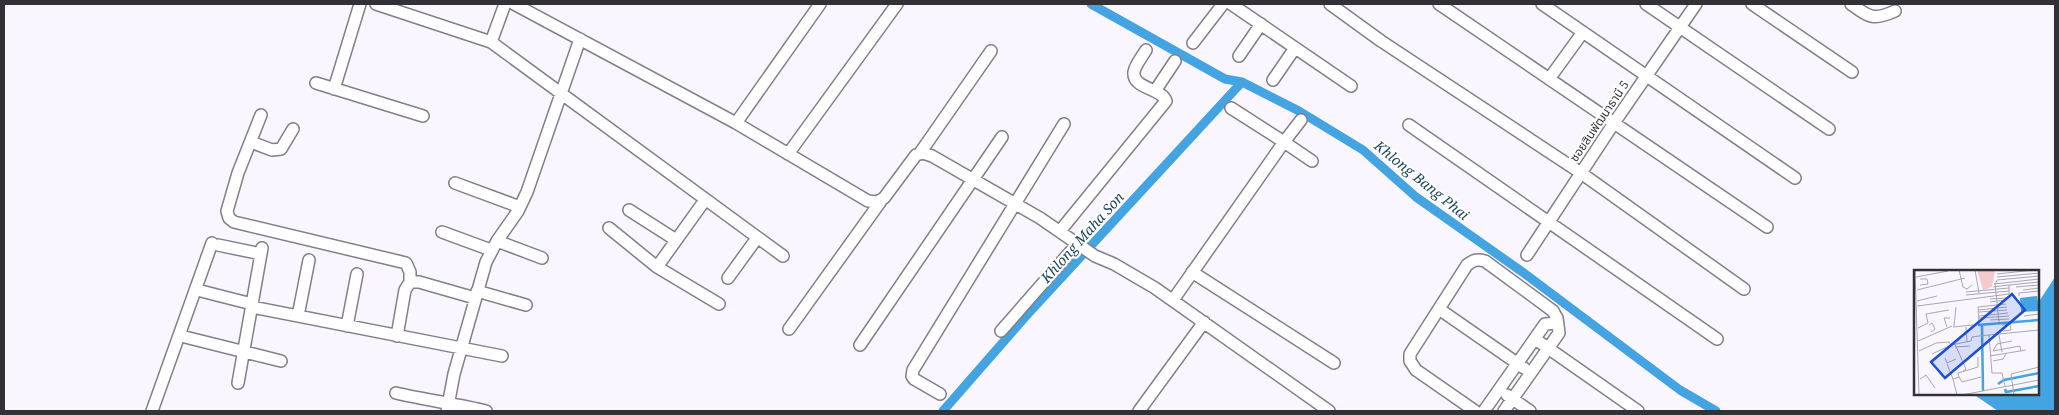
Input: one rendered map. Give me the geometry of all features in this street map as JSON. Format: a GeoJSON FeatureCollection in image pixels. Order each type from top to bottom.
{"type":"FeatureCollection","features":[{"type":"Feature","properties":{"kind":"street"},"geometry":{"type":"LineString","coordinates":[[334,89],[360,4]]}},
{"type":"Feature","properties":{"kind":"street"},"geometry":{"type":"LineString","coordinates":[[376,4],[491,42],[783,256]]}},
{"type":"Feature","properties":{"kind":"street"},"geometry":{"type":"LineString","coordinates":[[491,42],[505,4]]}},
{"type":"Feature","properties":{"kind":"street"},"geometry":{"type":"LineString","coordinates":[[514,4],[736,123],[862,199],[872,202],[881,201]]}},
{"type":"Feature","properties":{"kind":"street"},"geometry":{"type":"LineString","coordinates":[[736,123],[820,4]]}},
{"type":"Feature","properties":{"kind":"street"},"geometry":{"type":"LineString","coordinates":[[788,154],[897,4]]}},
{"type":"Feature","properties":{"kind":"street"},"geometry":{"type":"LineString","coordinates":[[1193,43],[1223,4]]}},
{"type":"Feature","properties":{"kind":"street"},"geometry":{"type":"LineString","coordinates":[[1231,4],[1351,86]]}},
{"type":"Feature","properties":{"kind":"street"},"geometry":{"type":"LineString","coordinates":[[1330,4],[1381,41],[1581,173],[1744,288]]}},
{"type":"Feature","properties":{"kind":"street"},"geometry":{"type":"LineString","coordinates":[[1440,4],[1767,227]]}},
{"type":"Feature","properties":{"kind":"street"},"geometry":{"type":"LineString","coordinates":[[1542,4],[1795,178]]}},
{"type":"Feature","properties":{"kind":"street"},"geometry":{"type":"LineString","coordinates":[[1646,4],[1829,129]]}},
{"type":"Feature","properties":{"kind":"street","name":"ซอยสินพัฒนาธานี 5"},"geometry":{"type":"LineString","coordinates":[[1527,255],[1614,123],[1696,4]]}},
{"type":"Feature","properties":{"kind":"street"},"geometry":{"type":"LineString","coordinates":[[1752,4],[1852,72]]}},
{"type":"Feature","properties":{"kind":"street"},"geometry":{"type":"LineString","coordinates":[[1851,4],[1871,17],[1882,17],[1894,11]]}},
{"type":"Feature","properties":{"kind":"street"},"geometry":{"type":"LineString","coordinates":[[1239,56],[1260,24]]}},
{"type":"Feature","properties":{"kind":"street"},"geometry":{"type":"LineString","coordinates":[[1549,79],[1583,32]]}},
{"type":"Feature","properties":{"kind":"street"},"geometry":{"type":"LineString","coordinates":[[448,408],[461,348],[476,294],[494,245],[520,207],[539,160],[580,39]]}},
{"type":"Feature","properties":{"kind":"street"},"geometry":{"type":"LineString","coordinates":[[1273,80],[1296,48]]}},
{"type":"Feature","properties":{"kind":"street"},"geometry":{"type":"LineString","coordinates":[[1060,231],[1166,101],[1166,98],[1136,80],[1134,75],[1134,70],[1146,50]]}},
{"type":"Feature","properties":{"kind":"street"},"geometry":{"type":"LineString","coordinates":[[790,329],[912,158],[920,153],[991,51]]}},
{"type":"Feature","properties":{"kind":"street"},"geometry":{"type":"LineString","coordinates":[[1155,92],[1175,62]]}},
{"type":"Feature","properties":{"kind":"street"},"geometry":{"type":"LineString","coordinates":[[316,83],[423,116]]}},
{"type":"Feature","properties":{"kind":"street"},"geometry":{"type":"LineString","coordinates":[[1231,108],[1312,161]]}},
{"type":"Feature","properties":{"kind":"street"},"geometry":{"type":"LineString","coordinates":[[261,115],[238,174],[227,212],[229,218],[234,222],[406,264],[410,272],[410,282],[405,290],[397,336]]}},
{"type":"Feature","properties":{"kind":"street"},"geometry":{"type":"LineString","coordinates":[[1173,300],[1301,120]]}},
{"type":"Feature","properties":{"kind":"street"},"geometry":{"type":"LineString","coordinates":[[940,394],[914,379],[912,376],[913,370],[1064,124]]}},
{"type":"Feature","properties":{"kind":"street"},"geometry":{"type":"LineString","coordinates":[[1409,125],[1550,221],[1717,339]]}},
{"type":"Feature","properties":{"kind":"street"},"geometry":{"type":"LineString","coordinates":[[250,142],[272,150],[281,149],[293,128]]}},
{"type":"Feature","properties":{"kind":"street"},"geometry":{"type":"LineString","coordinates":[[860,345],[1002,137]]}},
{"type":"Feature","properties":{"kind":"street"},"geometry":{"type":"LineString","coordinates":[[920,153],[932,156],[1060,231],[1095,256],[1137,277],[1173,300],[1329,411]]}},
{"type":"Feature","properties":{"kind":"street"},"geometry":{"type":"LineString","coordinates":[[455,183],[520,207]]}},
{"type":"Feature","properties":{"kind":"street"},"geometry":{"type":"LineString","coordinates":[[657,267],[706,200]]}},
{"type":"Feature","properties":{"kind":"street"},"geometry":{"type":"LineString","coordinates":[[629,210],[676,240]]}},
{"type":"Feature","properties":{"kind":"street"},"geometry":{"type":"LineString","coordinates":[[609,228],[657,267],[719,304]]}},
{"type":"Feature","properties":{"kind":"street"},"geometry":{"type":"LineString","coordinates":[[442,232],[542,258]]}},
{"type":"Feature","properties":{"kind":"street"},"geometry":{"type":"LineString","coordinates":[[728,278],[757,238]]}},
{"type":"Feature","properties":{"kind":"street"},"geometry":{"type":"LineString","coordinates":[[152,411],[215,244],[262,251],[238,383]]}},
{"type":"Feature","properties":{"kind":"street"},"geometry":{"type":"LineString","coordinates":[[1002,331],[1081,246]]}},
{"type":"Feature","properties":{"kind":"street"},"geometry":{"type":"LineString","coordinates":[[298,316],[309,260]]}},
{"type":"Feature","properties":{"kind":"street"},"geometry":{"type":"LineString","coordinates":[[1475,411],[1416,370],[1410,361],[1410,354],[1467,265],[1473,261],[1480,260],[1485,261],[1553,311],[1557,318],[1556,323],[1559,333],[1504,411]]}},
{"type":"Feature","properties":{"kind":"street"},"geometry":{"type":"LineString","coordinates":[[1192,272],[1334,363]]}},
{"type":"Feature","properties":{"kind":"street"},"geometry":{"type":"LineString","coordinates":[[347,326],[357,274]]}},
{"type":"Feature","properties":{"kind":"street"},"geometry":{"type":"LineString","coordinates":[[410,282],[419,282],[526,305]]}},
{"type":"Feature","properties":{"kind":"street"},"geometry":{"type":"LineString","coordinates":[[201,291],[252,306],[298,316],[502,356]]}},
{"type":"Feature","properties":{"kind":"street"},"geometry":{"type":"LineString","coordinates":[[1439,309],[1531,373]]}},
{"type":"Feature","properties":{"kind":"street"},"geometry":{"type":"LineString","coordinates":[[1139,411],[1204,322]]}},
{"type":"Feature","properties":{"kind":"street"},"geometry":{"type":"LineString","coordinates":[[1484,411],[1545,324],[1556,323]]}},
{"type":"Feature","properties":{"kind":"street"},"geometry":{"type":"LineString","coordinates":[[185,337],[281,361]]}},
{"type":"Feature","properties":{"kind":"street"},"geometry":{"type":"LineString","coordinates":[[1535,340],[1638,411]]}},
{"type":"Feature","properties":{"kind":"street"},"geometry":{"type":"LineString","coordinates":[[1499,390],[1530,411]]}},
{"type":"Feature","properties":{"kind":"street"},"geometry":{"type":"LineString","coordinates":[[396,393],[448,408],[486,411]]}},
{"type":"Feature","properties":{"kind":"water"},"geometry":{"type":"Polygon","coordinates":[[[2055,277],[2055,411],[1998,411],[1976,396],[2039,395],[2039,301],[2055,277]]]}},
{"type":"Feature","properties":{"kind":"waterway","name":"Khlong Bang Phai"},"geometry":{"type":"LineString","coordinates":[[1091,4],[1225,79],[1242,82],[1299,111],[1363,150],[1416,197],[1521,271],[1680,390],[1716,411]]}},
{"type":"Feature","properties":{"kind":"waterway","name":"Khlong Maha Son"},"geometry":{"type":"LineString","coordinates":[[943,411],[1026,316],[1242,82]]}}]}
